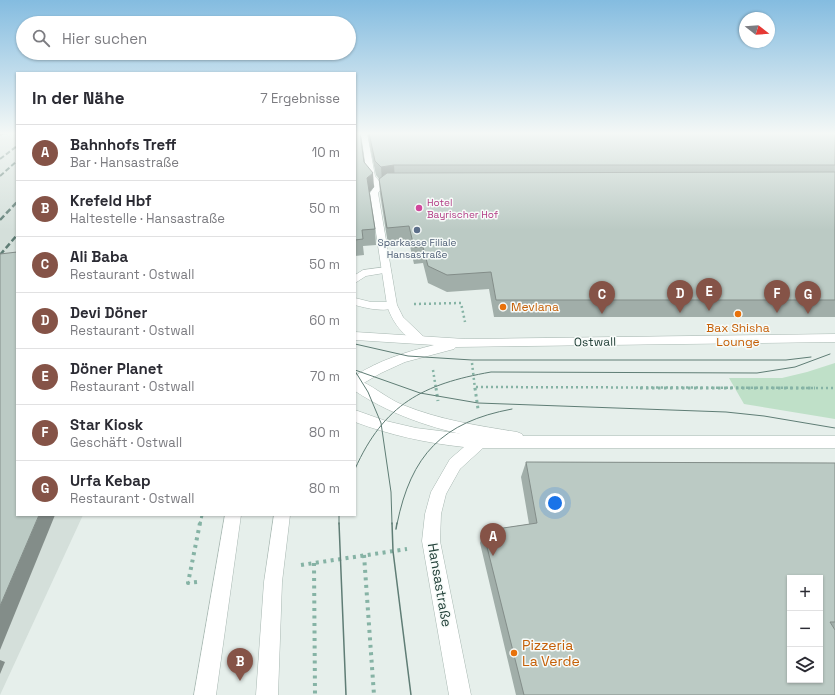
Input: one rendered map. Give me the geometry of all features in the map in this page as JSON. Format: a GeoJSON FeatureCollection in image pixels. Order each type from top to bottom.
{"type":"FeatureCollection","features":[{"type":"Feature","properties":{"kind":"street"},"geometry":{"type":"LineString","coordinates":[[369,165],[371,176],[379,186]]}},
{"type":"Feature","properties":{"kind":"street"},"geometry":{"type":"LineString","coordinates":[[399,183],[379,186],[374,193],[394,314],[401,324],[420,339]]}},
{"type":"Feature","properties":{"kind":"street"},"geometry":{"type":"LineString","coordinates":[[356,279],[363,273],[386,270]]}},
{"type":"Feature","properties":{"kind":"street"},"geometry":{"type":"LineString","coordinates":[[356,301],[371,306],[392,305]]}},
{"type":"Feature","properties":{"kind":"street","name":"Ostwall"},"geometry":{"type":"LineString","coordinates":[[356,336],[467,343],[835,338]]}},
{"type":"Feature","properties":{"kind":"street"},"geometry":{"type":"LineString","coordinates":[[356,383],[390,363],[408,356],[467,343]]}},
{"type":"Feature","properties":{"kind":"street"},"geometry":{"type":"LineString","coordinates":[[356,385],[396,409],[412,415],[480,432],[533,441]]}},
{"type":"Feature","properties":{"kind":"street"},"geometry":{"type":"LineString","coordinates":[[356,416],[416,436],[443,440],[480,442],[835,442]]}},
{"type":"Feature","properties":{"kind":"street","name":"Hansastraße"},"geometry":{"type":"LineString","coordinates":[[460,695],[431,541],[433,514],[439,492],[455,464],[480,442]]}},
{"type":"Feature","properties":{"kind":"street"},"geometry":{"type":"LineString","coordinates":[[205,695],[233,516]]}},
{"type":"Feature","properties":{"kind":"street"},"geometry":{"type":"LineString","coordinates":[[268,695],[278,516]]}},
{"type":"Feature","properties":{"kind":"street"},"geometry":{"type":"LineString","coordinates":[[277,538],[282,516]]}},
{"type":"Feature","properties":{"kind":"path"},"geometry":{"type":"LineString","coordinates":[[392,305],[461,303],[476,387],[745,389],[835,388]]}},
{"type":"Feature","properties":{"kind":"path"},"geometry":{"type":"LineString","coordinates":[[305,564],[403,550]]}},
{"type":"Feature","properties":{"kind":"path"},"geometry":{"type":"LineString","coordinates":[[364,555],[374,695]]}},
{"type":"Feature","properties":{"kind":"path"},"geometry":{"type":"LineString","coordinates":[[314,562],[315,695]]}},
{"type":"Feature","properties":{"kind":"shaded area"},"geometry":{"type":"Polygon","coordinates":[[[0,165],[16,165],[16,516],[83,516],[0,695],[0,165]]]}},
{"type":"Feature","properties":{"kind":"green space"},"geometry":{"type":"Polygon","coordinates":[[[835,363],[835,419],[744,404],[729,378],[782,378],[835,363]]]}},
{"type":"Feature","properties":{"kind":"building"},"geometry":{"type":"Polygon","coordinates":[[[356,165],[367,165],[373,173],[367,178],[375,229],[362,230],[363,239],[356,240],[356,165]]]}},
{"type":"Feature","properties":{"kind":"building"},"geometry":{"type":"Polygon","coordinates":[[[835,172],[835,300],[496,300],[491,272],[447,275],[428,266],[423,247],[414,247],[409,226],[387,228],[379,179],[387,173],[835,172]]]}},
{"type":"Feature","properties":{"kind":"building"},"geometry":{"type":"Polygon","coordinates":[[[16,252],[16,516],[39,516],[0,606],[0,254],[16,252]]]}},
{"type":"Feature","properties":{"kind":"building"},"geometry":{"type":"Polygon","coordinates":[[[526,462],[835,463],[835,622],[830,622],[835,630],[835,695],[524,695],[483,531],[537,523],[526,462]]]}},
{"type":"Feature","properties":{"kind":"tram line"},"geometry":{"type":"LineString","coordinates":[[356,344],[408,356],[472,360],[786,360],[811,357]]}},
{"type":"Feature","properties":{"kind":"tram line"},"geometry":{"type":"LineString","coordinates":[[422,393],[445,383],[491,372],[757,373],[795,367],[830,354]]}},
{"type":"Feature","properties":{"kind":"tram line"},"geometry":{"type":"LineString","coordinates":[[356,370],[422,393]]}},
{"type":"Feature","properties":{"kind":"tram line"},"geometry":{"type":"LineString","coordinates":[[356,373],[368,392],[381,425]]}},
{"type":"Feature","properties":{"kind":"tram line"},"geometry":{"type":"LineString","coordinates":[[381,425],[393,413],[408,401],[422,393]]}},
{"type":"Feature","properties":{"kind":"tram line"},"geometry":{"type":"LineString","coordinates":[[422,393],[478,403],[726,412],[764,416],[835,428]]}},
{"type":"Feature","properties":{"kind":"tram line"},"geometry":{"type":"LineString","coordinates":[[397,524],[403,500],[411,479],[421,461],[434,446],[449,433],[466,423],[488,415],[512,409]]}},
{"type":"Feature","properties":{"kind":"tram line"},"geometry":{"type":"LineString","coordinates":[[356,467],[366,447],[381,425]]}},
{"type":"Feature","properties":{"kind":"tram line"},"geometry":{"type":"LineString","coordinates":[[381,425],[391,492],[392,524]]}},
{"type":"Feature","properties":{"kind":"tram line"},"geometry":{"type":"LineString","coordinates":[[339,516],[339,523]]}},
{"type":"Feature","properties":{"kind":"tram line"},"geometry":{"type":"LineString","coordinates":[[339,523],[346,695]]}},
{"type":"Feature","properties":{"kind":"tram line"},"geometry":{"type":"LineString","coordinates":[[392,523],[393,551],[411,695]]}},
{"type":"Feature","properties":{"kind":"tram line"},"geometry":{"type":"LineString","coordinates":[[396,529],[397,523]]}},
{"type":"Feature","properties":{"kind":"railway"},"geometry":{"type":"LineString","coordinates":[[0,176],[12,165]]}},
{"type":"Feature","properties":{"kind":"railway"},"geometry":{"type":"LineString","coordinates":[[0,220],[16,203]]}},
{"type":"Feature","properties":{"kind":"railway"},"geometry":{"type":"LineString","coordinates":[[0,255],[16,236]]}},
{"type":"Feature","properties":{"kind":"place","name":"Hotel Bayrischer Hof"},"geometry":{"type":"Point","coordinates":[419,208]}},
{"type":"Feature","properties":{"kind":"place","name":"Sparkasse Filiale Hansastraße"},"geometry":{"type":"Point","coordinates":[417,230]}},
{"type":"Feature","properties":{"kind":"place","name":"Mevlana"},"geometry":{"type":"Point","coordinates":[503,307]}},
{"type":"Feature","properties":{"kind":"place","name":"Döner Planet"},"geometry":{"type":"Point","coordinates":[709,311]}},
{"type":"Feature","properties":{"kind":"place","name":"Devi Döner"},"geometry":{"type":"Point","coordinates":[680,313]}},
{"type":"Feature","properties":{"kind":"place","name":"Star Kiosk"},"geometry":{"type":"Point","coordinates":[777,313]}},
{"type":"Feature","properties":{"kind":"place","name":"Ali Baba"},"geometry":{"type":"Point","coordinates":[602,314]}},
{"type":"Feature","properties":{"kind":"place","name":"Bax Shisha Lounge"},"geometry":{"type":"Point","coordinates":[738,314]}},
{"type":"Feature","properties":{"kind":"place","name":"Urfa Kebap"},"geometry":{"type":"Point","coordinates":[808,314]}},
{"type":"Feature","properties":{"kind":"place","name":"Bahnhofs Treff"},"geometry":{"type":"Point","coordinates":[493,556]}},
{"type":"Feature","properties":{"kind":"place","name":"Pizzeria La Verde"},"geometry":{"type":"Point","coordinates":[514,653]}},
{"type":"Feature","properties":{"kind":"place","name":"Krefeld Hbf"},"geometry":{"type":"Point","coordinates":[240,681]}}]}
